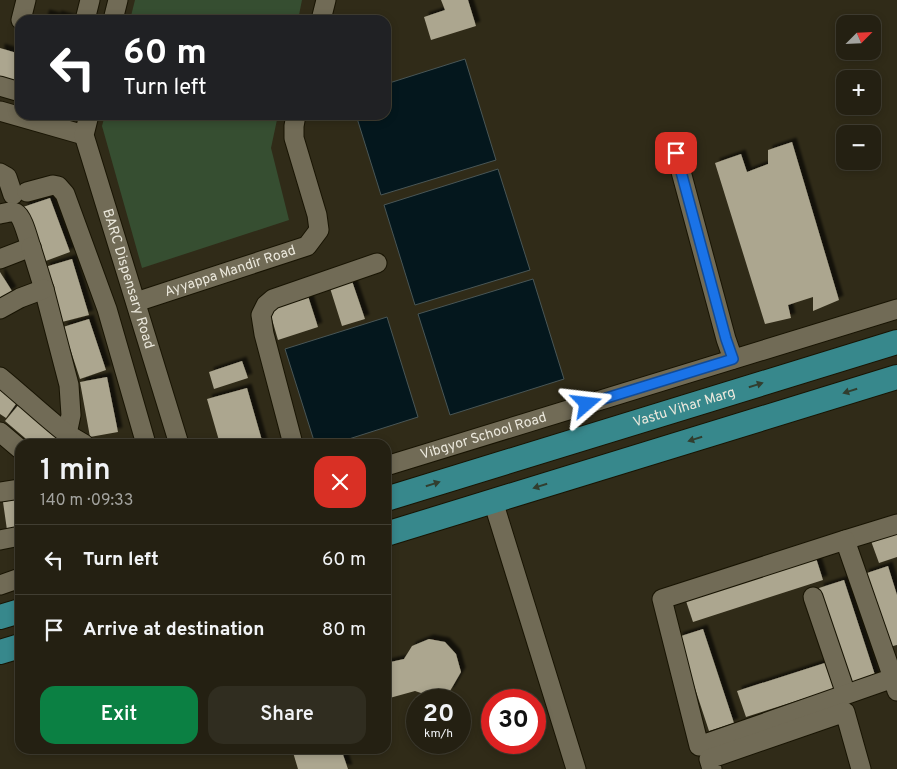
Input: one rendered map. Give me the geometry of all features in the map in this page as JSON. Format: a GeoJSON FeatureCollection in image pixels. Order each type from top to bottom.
{"type":"FeatureCollection","features":[{"type":"Feature","properties":{"kind":"main road","name":"Vastu Vihar Marg"},"geometry":{"type":"LineString","coordinates":[[391,496],[897,342]]}},
{"type":"Feature","properties":{"kind":"main road"},"geometry":{"type":"LineString","coordinates":[[391,532],[897,377]]}},
{"type":"Feature","properties":{"kind":"main road"},"geometry":{"type":"LineString","coordinates":[[0,617],[15,612]]}},
{"type":"Feature","properties":{"kind":"main road"},"geometry":{"type":"LineString","coordinates":[[0,652],[15,648]]}},
{"type":"Feature","properties":{"kind":"street"},"geometry":{"type":"LineString","coordinates":[[22,15],[26,0]]}},
{"type":"Feature","properties":{"kind":"street"},"geometry":{"type":"LineString","coordinates":[[86,15],[90,0]]}},
{"type":"Feature","properties":{"kind":"street"},"geometry":{"type":"LineString","coordinates":[[114,15],[118,0]]}},
{"type":"Feature","properties":{"kind":"street"},"geometry":{"type":"LineString","coordinates":[[322,15],[326,0]]}},
{"type":"Feature","properties":{"kind":"street"},"geometry":{"type":"LineString","coordinates":[[0,86],[15,90]]}},
{"type":"Feature","properties":{"kind":"street"},"geometry":{"type":"LineString","coordinates":[[0,111],[15,115]]}},
{"type":"Feature","properties":{"kind":"street"},"geometry":{"type":"LineString","coordinates":[[32,120],[84,135],[88,120]]}},
{"type":"Feature","properties":{"kind":"street","name":"Ayyappa Mandir Road"},"geometry":{"type":"LineString","coordinates":[[136,302],[307,246],[319,230],[318,215],[294,138],[295,120]]}},
{"type":"Feature","properties":{"kind":"street","name":"BARC Dispensary Road"},"geometry":{"type":"LineString","coordinates":[[84,135],[177,439]]}},
{"type":"Feature","properties":{"kind":"street"},"geometry":{"type":"LineString","coordinates":[[676,153],[733,359]]}},
{"type":"Feature","properties":{"kind":"street"},"geometry":{"type":"LineString","coordinates":[[0,173],[7,177],[20,193],[53,185],[58,186],[65,194],[107,309],[145,439]]}},
{"type":"Feature","properties":{"kind":"street"},"geometry":{"type":"LineString","coordinates":[[0,214],[16,213],[21,218],[44,289],[69,385],[71,416],[67,434]]}},
{"type":"Feature","properties":{"kind":"street"},"geometry":{"type":"LineString","coordinates":[[0,259],[31,247]]}},
{"type":"Feature","properties":{"kind":"street"},"geometry":{"type":"LineString","coordinates":[[292,439],[264,334],[261,315],[266,305],[273,299],[377,263]]}},
{"type":"Feature","properties":{"kind":"street"},"geometry":{"type":"LineString","coordinates":[[0,309],[20,298],[44,289]]}},
{"type":"Feature","properties":{"kind":"street","name":"Vibgyor School Road"},"geometry":{"type":"LineString","coordinates":[[391,464],[897,309]]}},
{"type":"Feature","properties":{"kind":"street"},"geometry":{"type":"LineString","coordinates":[[0,378],[16,390],[49,421],[76,439]]}},
{"type":"Feature","properties":{"kind":"street"},"geometry":{"type":"LineString","coordinates":[[0,432],[15,446]]}},
{"type":"Feature","properties":{"kind":"street"},"geometry":{"type":"LineString","coordinates":[[0,492],[15,490]]}},
{"type":"Feature","properties":{"kind":"street"},"geometry":{"type":"LineString","coordinates":[[493,501],[576,769]]}},
{"type":"Feature","properties":{"kind":"street"},"geometry":{"type":"LineString","coordinates":[[845,540],[896,682],[846,694],[699,746],[662,599],[845,540],[897,524]]}},
{"type":"Feature","properties":{"kind":"street"},"geometry":{"type":"LineString","coordinates":[[0,540],[15,537]]}},
{"type":"Feature","properties":{"kind":"street"},"geometry":{"type":"LineString","coordinates":[[0,584],[15,580]]}},
{"type":"Feature","properties":{"kind":"street"},"geometry":{"type":"LineString","coordinates":[[814,598],[846,694]]}},
{"type":"Feature","properties":{"kind":"street"},"geometry":{"type":"LineString","coordinates":[[712,769],[710,759],[845,712],[861,769]]}},
{"type":"Feature","properties":{"kind":"green space"},"geometry":{"type":"Polygon","coordinates":[[[135,0],[302,0],[299,15],[131,15],[135,0]]]}},
{"type":"Feature","properties":{"kind":"green space"},"geometry":{"type":"Polygon","coordinates":[[[104,120],[277,120],[271,148],[289,220],[142,268],[102,126],[104,120]]]}},
{"type":"Feature","properties":{"kind":"shaded area"},"geometry":{"type":"Polygon","coordinates":[[[465,59],[496,160],[381,195],[358,120],[391,120],[391,82],[465,59]]]}},
{"type":"Feature","properties":{"kind":"shaded area"},"geometry":{"type":"Polygon","coordinates":[[[498,169],[530,270],[415,305],[384,205],[498,169]]]}},
{"type":"Feature","properties":{"kind":"shaded area"},"geometry":{"type":"Polygon","coordinates":[[[533,279],[564,379],[450,415],[418,314],[533,279]]]}},
{"type":"Feature","properties":{"kind":"shaded area"},"geometry":{"type":"Polygon","coordinates":[[[387,317],[418,417],[349,439],[313,439],[285,349],[387,317]]]}},
{"type":"Feature","properties":{"kind":"building"},"geometry":{"type":"Polygon","coordinates":[[[441,0],[468,0],[476,26],[431,40],[424,17],[445,10],[441,0]]]}},
{"type":"Feature","properties":{"kind":"building"},"geometry":{"type":"Polygon","coordinates":[[[0,48],[15,52],[15,86],[0,82],[0,48]]]}},
{"type":"Feature","properties":{"kind":"building"},"geometry":{"type":"Polygon","coordinates":[[[792,142],[839,300],[813,311],[813,297],[788,305],[791,318],[765,324],[715,163],[741,154],[747,172],[768,164],[768,150],[792,142]]]}},
{"type":"Feature","properties":{"kind":"building"},"geometry":{"type":"Polygon","coordinates":[[[50,198],[70,252],[43,262],[23,207],[50,198]]]}},
{"type":"Feature","properties":{"kind":"building"},"geometry":{"type":"Polygon","coordinates":[[[72,259],[89,315],[62,322],[45,267],[72,259]]]}},
{"type":"Feature","properties":{"kind":"building"},"geometry":{"type":"Polygon","coordinates":[[[0,272],[12,291],[0,299],[0,272]]]}},
{"type":"Feature","properties":{"kind":"building"},"geometry":{"type":"Polygon","coordinates":[[[352,281],[365,319],[342,326],[330,288],[352,281]]]}},
{"type":"Feature","properties":{"kind":"building"},"geometry":{"type":"Polygon","coordinates":[[[308,296],[318,327],[278,340],[269,309],[308,296]]]}},
{"type":"Feature","properties":{"kind":"building"},"geometry":{"type":"Polygon","coordinates":[[[89,319],[106,370],[80,379],[63,327],[89,319]]]}},
{"type":"Feature","properties":{"kind":"building"},"geometry":{"type":"Polygon","coordinates":[[[242,361],[248,378],[214,389],[209,372],[242,361]]]}},
{"type":"Feature","properties":{"kind":"building"},"geometry":{"type":"Polygon","coordinates":[[[107,377],[118,432],[90,437],[80,382],[107,377]]]}},
{"type":"Feature","properties":{"kind":"building"},"geometry":{"type":"Polygon","coordinates":[[[0,388],[18,401],[6,418],[0,414],[0,388]]]}},
{"type":"Feature","properties":{"kind":"building"},"geometry":{"type":"Polygon","coordinates":[[[247,388],[262,439],[219,439],[207,399],[247,388]]]}},
{"type":"Feature","properties":{"kind":"building"},"geometry":{"type":"Polygon","coordinates":[[[20,403],[58,435],[55,439],[26,439],[5,421],[20,403]]]}},
{"type":"Feature","properties":{"kind":"building"},"geometry":{"type":"Polygon","coordinates":[[[15,500],[15,529],[7,530],[3,502],[15,500]]]}},
{"type":"Feature","properties":{"kind":"building"},"geometry":{"type":"Polygon","coordinates":[[[897,532],[897,557],[879,563],[871,541],[897,532]]]}},
{"type":"Feature","properties":{"kind":"building"},"geometry":{"type":"Polygon","coordinates":[[[816,558],[823,580],[693,622],[686,601],[816,558]]]}},
{"type":"Feature","properties":{"kind":"building"},"geometry":{"type":"Polygon","coordinates":[[[888,566],[897,595],[897,645],[889,647],[864,574],[888,566]]]}},
{"type":"Feature","properties":{"kind":"building"},"geometry":{"type":"Polygon","coordinates":[[[844,580],[876,678],[851,686],[819,588],[844,580]]]}},
{"type":"Feature","properties":{"kind":"building"},"geometry":{"type":"Polygon","coordinates":[[[703,629],[734,723],[709,731],[678,637],[703,629]]]}},
{"type":"Feature","properties":{"kind":"building"},"geometry":{"type":"Polygon","coordinates":[[[429,639],[445,642],[456,654],[461,672],[451,689],[406,689],[406,693],[391,698],[391,662],[404,659],[412,646],[429,639]]]}},
{"type":"Feature","properties":{"kind":"building"},"geometry":{"type":"Polygon","coordinates":[[[834,660],[843,686],[746,717],[737,691],[834,660]]]}},
{"type":"Feature","properties":{"kind":"building"},"geometry":{"type":"Polygon","coordinates":[[[294,754],[343,754],[348,769],[298,769],[294,754]]]}},
{"type":"Feature","properties":{"kind":"route"},"geometry":{"type":"LineString","coordinates":[[587,404],[733,359],[676,153]]}}]}
